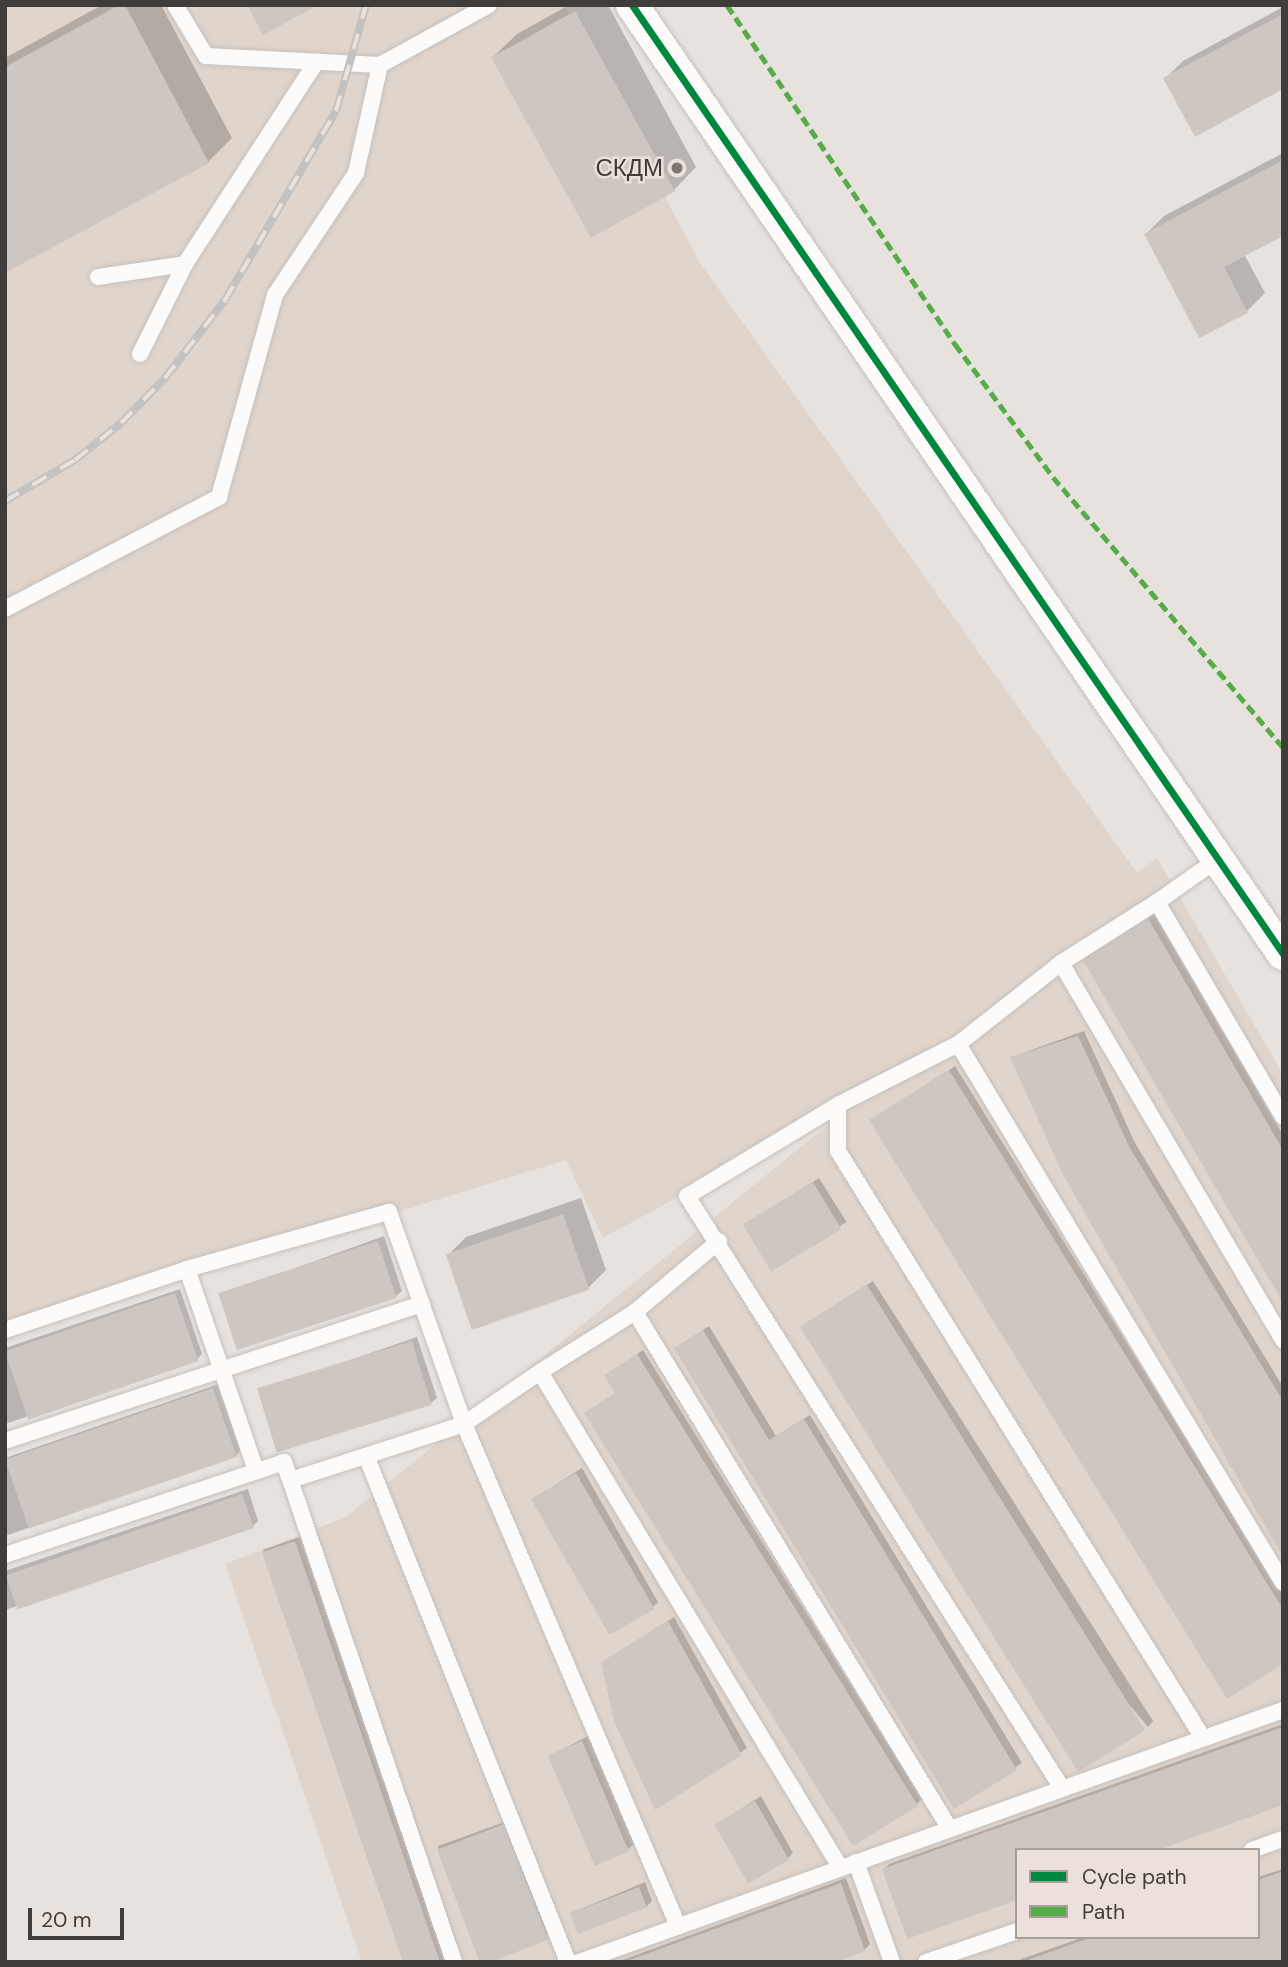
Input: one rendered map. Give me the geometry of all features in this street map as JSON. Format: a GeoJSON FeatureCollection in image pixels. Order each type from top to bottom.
{"type":"FeatureCollection","features":[{"type":"Feature","properties":{"kind":"street"},"geometry":{"type":"LineString","coordinates":[[632,5],[1283,954]]}},
{"type":"Feature","properties":{"kind":"lane"},"geometry":{"type":"LineString","coordinates":[[175,5],[206,56],[380,65],[489,5]]}},
{"type":"Feature","properties":{"kind":"lane"},"geometry":{"type":"LineString","coordinates":[[140,355],[185,264],[316,62]]}},
{"type":"Feature","properties":{"kind":"lane"},"geometry":{"type":"LineString","coordinates":[[5,610],[219,497],[275,295],[356,173],[380,65]]}},
{"type":"Feature","properties":{"kind":"lane"},"geometry":{"type":"LineString","coordinates":[[98,277],[185,264]]}},
{"type":"Feature","properties":{"kind":"lane"},"geometry":{"type":"LineString","coordinates":[[1062,1788],[719,1241],[687,1196],[838,1105],[958,1044],[1061,963],[1157,902],[1218,859]]}},
{"type":"Feature","properties":{"kind":"lane"},"geometry":{"type":"LineString","coordinates":[[1157,902],[1283,1117]]}},
{"type":"Feature","properties":{"kind":"lane"},"geometry":{"type":"LineString","coordinates":[[1061,963],[1283,1340]]}},
{"type":"Feature","properties":{"kind":"lane"},"geometry":{"type":"LineString","coordinates":[[958,1044],[1283,1583]]}},
{"type":"Feature","properties":{"kind":"lane"},"geometry":{"type":"LineString","coordinates":[[838,1105],[838,1151],[1203,1738]]}},
{"type":"Feature","properties":{"kind":"lane"},"geometry":{"type":"LineString","coordinates":[[5,1329],[187,1269],[389,1212],[464,1424],[678,1926]]}},
{"type":"Feature","properties":{"kind":"lane"},"geometry":{"type":"LineString","coordinates":[[291,1480],[367,1458],[464,1424],[635,1312],[719,1241]]}},
{"type":"Feature","properties":{"kind":"lane"},"geometry":{"type":"LineString","coordinates":[[187,1269],[256,1471]]}},
{"type":"Feature","properties":{"kind":"lane"},"geometry":{"type":"LineString","coordinates":[[5,1441],[422,1304]]}},
{"type":"Feature","properties":{"kind":"lane"},"geometry":{"type":"LineString","coordinates":[[635,1312],[950,1829]]}},
{"type":"Feature","properties":{"kind":"lane"},"geometry":{"type":"LineString","coordinates":[[540,1372],[840,1867]]}},
{"type":"Feature","properties":{"kind":"lane"},"geometry":{"type":"LineString","coordinates":[[367,1458],[568,1962]]}},
{"type":"Feature","properties":{"kind":"lane"},"geometry":{"type":"LineString","coordinates":[[5,1555],[284,1462],[454,1962]]}},
{"type":"Feature","properties":{"kind":"lane"},"geometry":{"type":"LineString","coordinates":[[579,1962],[1283,1710]]}},
{"type":"Feature","properties":{"kind":"lane"},"geometry":{"type":"LineString","coordinates":[[1258,1848],[1283,1839]]}},
{"type":"Feature","properties":{"kind":"lane"},"geometry":{"type":"LineString","coordinates":[[856,1862],[892,1962]]}},
{"type":"Feature","properties":{"kind":"lane"},"geometry":{"type":"LineString","coordinates":[[926,1962],[1015,1932]]}},
{"type":"Feature","properties":{"kind":"shaded area"},"geometry":{"type":"Polygon","coordinates":[[[5,5],[564,5],[569,14],[575,11],[674,192],[665,197],[700,263],[1137,873],[1157,858],[1283,1074],[1283,1962],[362,1962],[225,1564],[346,1517],[862,1097],[603,1238],[566,1160],[5,1333],[5,5]]]}},
{"type":"Feature","properties":{"kind":"building"},"geometry":{"type":"Polygon","coordinates":[[[119,5],[125,5],[209,163],[5,273],[5,67],[119,5]]]}},
{"type":"Feature","properties":{"kind":"building"},"geometry":{"type":"Polygon","coordinates":[[[250,5],[318,5],[263,35],[248,6],[250,5]]]}},
{"type":"Feature","properties":{"kind":"building"},"geometry":{"type":"Polygon","coordinates":[[[575,11],[675,191],[591,238],[491,58],[575,11]]]}},
{"type":"Feature","properties":{"kind":"building"},"geometry":{"type":"Polygon","coordinates":[[[1283,14],[1283,89],[1195,137],[1163,78],[1283,14]]]}},
{"type":"Feature","properties":{"kind":"building"},"geometry":{"type":"Polygon","coordinates":[[[1283,160],[1283,236],[1224,267],[1248,313],[1199,338],[1144,234],[1283,160]]]}},
{"type":"Feature","properties":{"kind":"building"},"geometry":{"type":"Polygon","coordinates":[[[1148,918],[1283,1150],[1283,1303],[1081,957],[1148,918]]]}},
{"type":"Feature","properties":{"kind":"building"},"geometry":{"type":"Polygon","coordinates":[[[1078,1036],[1130,1148],[1283,1401],[1283,1557],[1063,1175],[1010,1057],[1078,1036]]]}},
{"type":"Feature","properties":{"kind":"building"},"geometry":{"type":"Polygon","coordinates":[[[949,1070],[1283,1609],[1283,1664],[1227,1699],[869,1120],[949,1070]]]}},
{"type":"Feature","properties":{"kind":"building"},"geometry":{"type":"Polygon","coordinates":[[[813,1182],[841,1229],[771,1271],[743,1224],[813,1182]]]}},
{"type":"Feature","properties":{"kind":"building"},"geometry":{"type":"Polygon","coordinates":[[[563,1214],[589,1290],[472,1330],[446,1254],[563,1214]]]}},
{"type":"Feature","properties":{"kind":"building"},"geometry":{"type":"Polygon","coordinates":[[[378,1241],[397,1298],[237,1350],[218,1293],[378,1241]]]}},
{"type":"Feature","properties":{"kind":"building"},"geometry":{"type":"Polygon","coordinates":[[[867,1285],[1145,1730],[1078,1772],[800,1327],[867,1285]]]}},
{"type":"Feature","properties":{"kind":"building"},"geometry":{"type":"Polygon","coordinates":[[[175,1293],[198,1361],[28,1420],[5,1352],[175,1293]]]}},
{"type":"Feature","properties":{"kind":"building"},"geometry":{"type":"Polygon","coordinates":[[[703,1330],[769,1440],[804,1419],[1017,1770],[954,1809],[674,1348],[703,1330]]]}},
{"type":"Feature","properties":{"kind":"building"},"geometry":{"type":"Polygon","coordinates":[[[412,1341],[432,1405],[277,1452],[257,1388],[412,1341]]]}},
{"type":"Feature","properties":{"kind":"building"},"geometry":{"type":"Polygon","coordinates":[[[637,1354],[918,1806],[853,1846],[584,1413],[615,1393],[604,1375],[637,1354]]]}},
{"type":"Feature","properties":{"kind":"building"},"geometry":{"type":"Polygon","coordinates":[[[213,1388],[237,1457],[29,1529],[5,1460],[213,1388]]]}},
{"type":"Feature","properties":{"kind":"building"},"geometry":{"type":"Polygon","coordinates":[[[576,1473],[654,1609],[609,1635],[531,1499],[576,1473]]]}},
{"type":"Feature","properties":{"kind":"building"},"geometry":{"type":"Polygon","coordinates":[[[242,1494],[254,1528],[17,1609],[6,1575],[242,1494]]]}},
{"type":"Feature","properties":{"kind":"building"},"geometry":{"type":"Polygon","coordinates":[[[295,1541],[440,1961],[403,1962],[262,1552],[295,1541]]]}},
{"type":"Feature","properties":{"kind":"building"},"geometry":{"type":"Polygon","coordinates":[[[668,1621],[742,1755],[655,1810],[614,1721],[601,1662],[668,1621]]]}},
{"type":"Feature","properties":{"kind":"building"},"geometry":{"type":"Polygon","coordinates":[[[1283,1727],[1283,1805],[1164,1848],[1015,1848],[1015,1901],[907,1939],[882,1869],[1283,1727]]]}},
{"type":"Feature","properties":{"kind":"building"},"geometry":{"type":"Polygon","coordinates":[[[582,1741],[629,1851],[595,1866],[548,1755],[582,1741]]]}},
{"type":"Feature","properties":{"kind":"building"},"geometry":{"type":"Polygon","coordinates":[[[755,1801],[789,1860],[748,1883],[714,1824],[755,1801]]]}},
{"type":"Feature","properties":{"kind":"building"},"geometry":{"type":"Polygon","coordinates":[[[504,1824],[548,1940],[491,1962],[480,1962],[437,1850],[504,1824]]]}},
{"type":"Feature","properties":{"kind":"building"},"geometry":{"type":"Polygon","coordinates":[[[1283,1871],[1283,1962],[1022,1962],[1086,1939],[1260,1939],[1260,1879],[1283,1871]]]}},
{"type":"Feature","properties":{"kind":"building"},"geometry":{"type":"Polygon","coordinates":[[[841,1883],[865,1951],[837,1962],[624,1962],[841,1883]]]}},
{"type":"Feature","properties":{"kind":"building"},"geometry":{"type":"Polygon","coordinates":[[[639,1887],[647,1908],[578,1934],[570,1914],[639,1887]]]}},
{"type":"Feature","properties":{"kind":"railway"},"geometry":{"type":"LineString","coordinates":[[5,501],[75,460],[121,423],[165,378],[225,300],[336,111],[366,5]]}},
{"type":"Feature","properties":{"kind":"marked path"},"geometry":{"type":"LineString","coordinates":[[727,5],[955,344],[1053,477],[1283,747]]}},
{"type":"Feature","properties":{"kind":"cycle path"},"geometry":{"type":"LineString","coordinates":[[632,5],[1283,954]]}},
{"type":"Feature","properties":{"kind":"place","name":"СКДМ"},"geometry":{"type":"Point","coordinates":[677,168]}}]}
